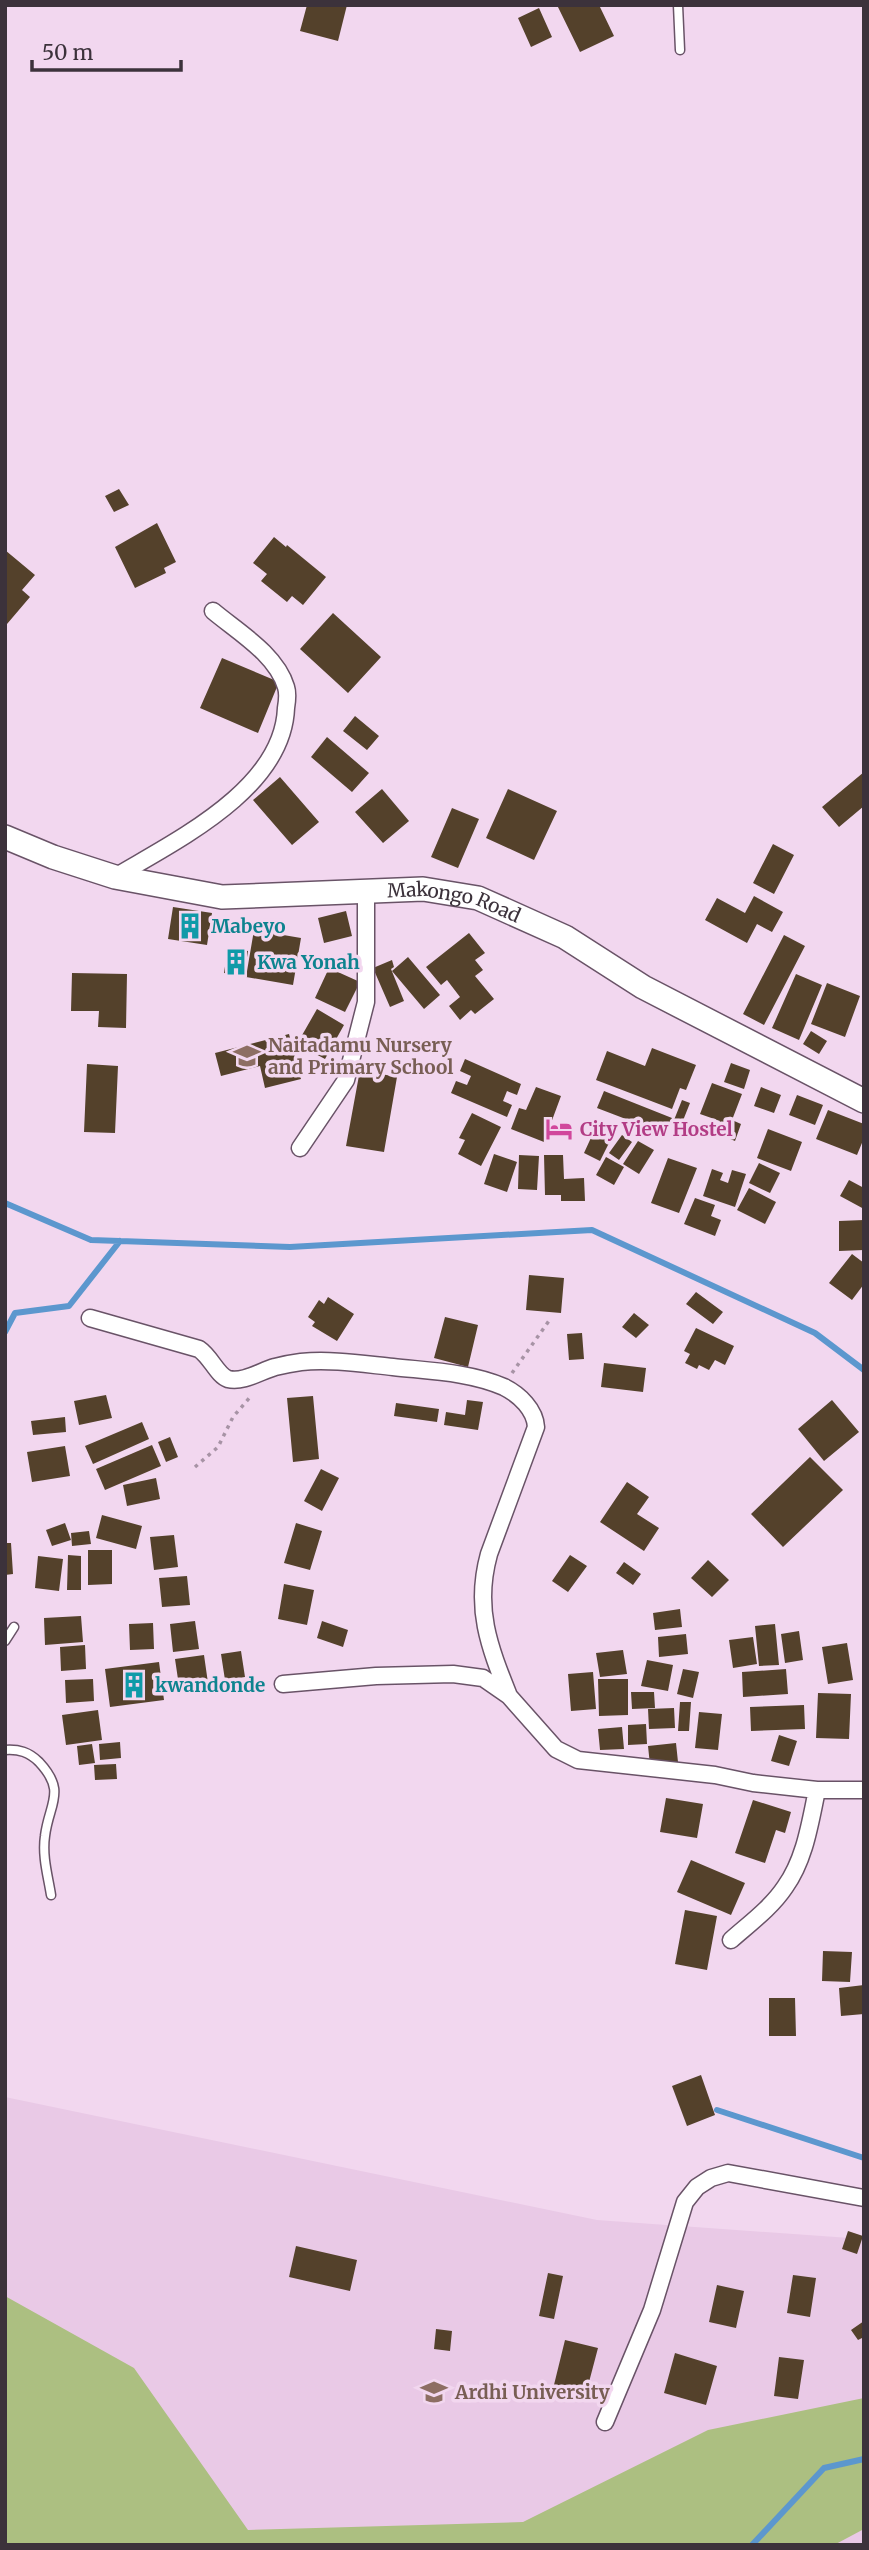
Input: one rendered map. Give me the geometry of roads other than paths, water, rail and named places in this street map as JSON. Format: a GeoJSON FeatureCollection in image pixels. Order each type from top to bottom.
{"type":"FeatureCollection","features":[{"type":"Feature","properties":{"kind":"street"},"geometry":{"type":"LineString","coordinates":[[115,877],[198,826],[247,788],[265,769],[286,725],[287,688],[277,670],[262,650],[213,611]]}},
{"type":"Feature","properties":{"kind":"street","name":"Makongo Road"},"geometry":{"type":"LineString","coordinates":[[5,837],[53,857],[115,877],[222,897],[423,888],[478,898],[565,937],[643,988],[864,1101]]}},
{"type":"Feature","properties":{"kind":"street"},"geometry":{"type":"LineString","coordinates":[[300,1148],[346,1080],[366,1002],[366,891]]}},
{"type":"Feature","properties":{"kind":"street"},"geometry":{"type":"LineString","coordinates":[[90,1318],[199,1349],[208,1355],[219,1373],[227,1379],[246,1377],[274,1367],[302,1362],[335,1362],[474,1378],[504,1388],[519,1397],[535,1417],[536,1427],[483,1574],[481,1599],[492,1656],[509,1696]]}},
{"type":"Feature","properties":{"kind":"street"},"geometry":{"type":"LineString","coordinates":[[283,1684],[376,1676],[453,1674],[483,1678],[509,1696],[556,1749],[578,1760],[817,1790],[864,1790]]}},
{"type":"Feature","properties":{"kind":"street"},"geometry":{"type":"LineString","coordinates":[[731,1940],[784,1889],[796,1868],[807,1837],[817,1790]]}},
{"type":"Feature","properties":{"kind":"street"},"geometry":{"type":"LineString","coordinates":[[605,2422],[652,2310],[685,2202],[697,2187],[711,2178],[728,2173],[864,2198]]}},
{"type":"Feature","properties":{"kind":"lane"},"geometry":{"type":"LineString","coordinates":[[678,5],[680,50]]}},
{"type":"Feature","properties":{"kind":"lane"},"geometry":{"type":"LineString","coordinates":[[5,1641],[14,1627]]}},
{"type":"Feature","properties":{"kind":"lane"},"geometry":{"type":"LineString","coordinates":[[5,1750],[18,1749],[33,1756],[51,1775],[55,1798],[45,1836],[44,1857],[51,1895]]}},
{"type":"Feature","properties":{"kind":"waterway"},"geometry":{"type":"LineString","coordinates":[[5,1203],[91,1240],[290,1247],[592,1230],[815,1333],[864,1370]]}},
{"type":"Feature","properties":{"kind":"waterway"},"geometry":{"type":"LineString","coordinates":[[5,1332],[15,1313],[69,1306],[120,1241]]}},
{"type":"Feature","properties":{"kind":"waterway"},"geometry":{"type":"LineString","coordinates":[[717,2110],[864,2158]]}},
{"type":"Feature","properties":{"kind":"waterway"},"geometry":{"type":"LineString","coordinates":[[752,2545],[824,2468],[864,2459]]}},
{"type":"Feature","properties":{"kind":"place","name":"Mabeyo"},"geometry":{"type":"Point","coordinates":[190,926]}},
{"type":"Feature","properties":{"kind":"place","name":"Kwa Yonah"},"geometry":{"type":"Point","coordinates":[236,962]}},
{"type":"Feature","properties":{"kind":"place","name":"Naitadamu Nursery and Primary School"},"geometry":{"type":"Point","coordinates":[247,1056]}},
{"type":"Feature","properties":{"kind":"place","name":"City View Hostel"},"geometry":{"type":"Point","coordinates":[559,1129]}},
{"type":"Feature","properties":{"kind":"place","name":"kwandonde"},"geometry":{"type":"Point","coordinates":[134,1685]}},
{"type":"Feature","properties":{"kind":"place","name":"Ardhi University"},"geometry":{"type":"Point","coordinates":[434,2392]}}]}
